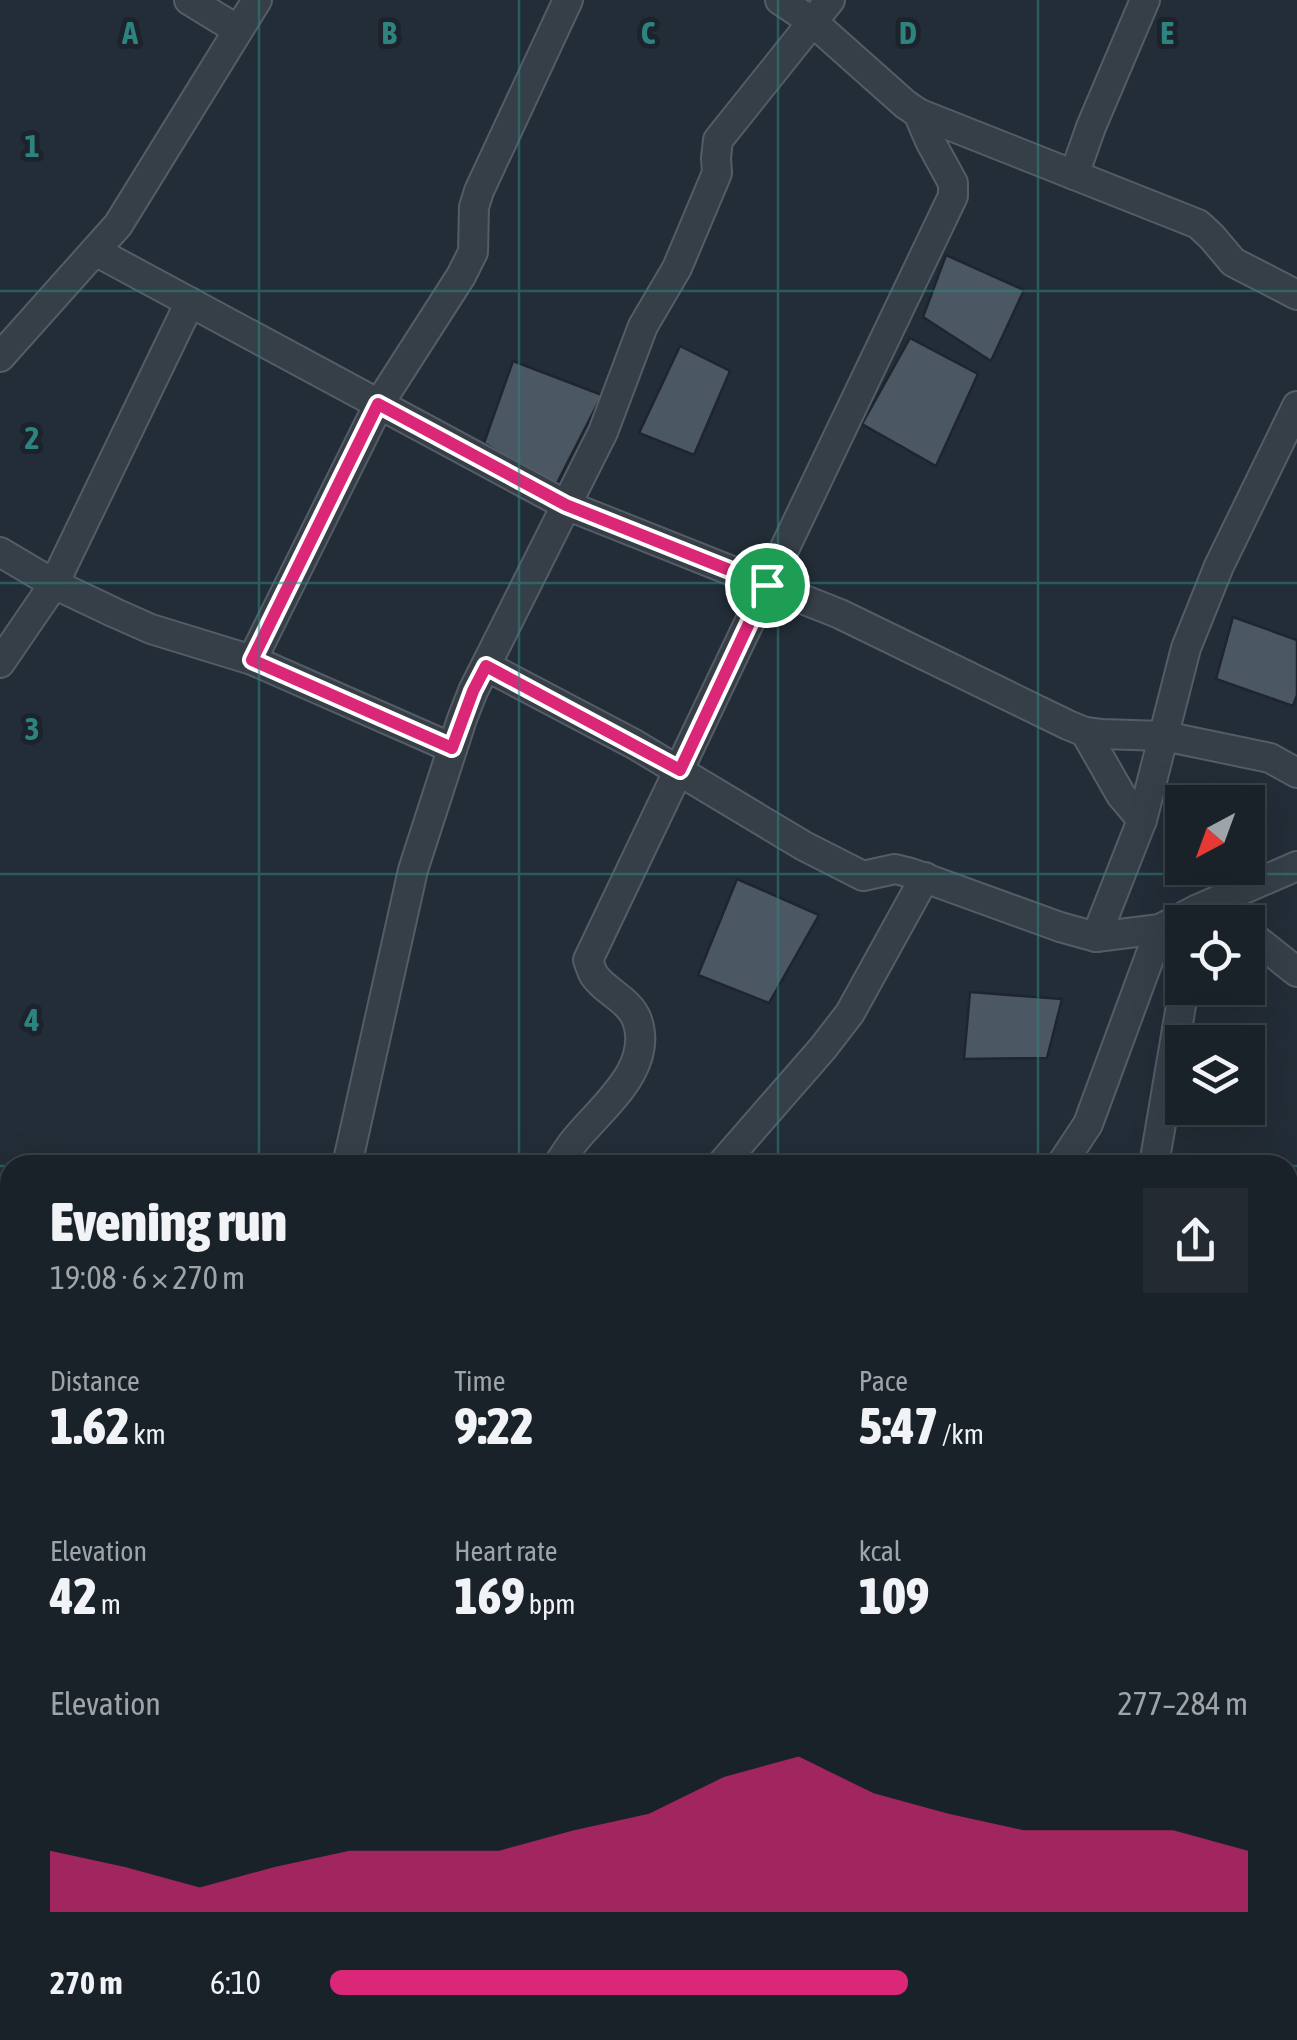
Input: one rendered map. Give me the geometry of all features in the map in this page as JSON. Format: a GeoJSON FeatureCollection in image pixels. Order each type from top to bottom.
{"type":"FeatureCollection","features":[{"type":"Feature","properties":{"kind":"street"},"geometry":{"type":"LineString","coordinates":[[189,0],[238,30]]}},
{"type":"Feature","properties":{"kind":"street"},"geometry":{"type":"LineString","coordinates":[[0,356],[118,225],[257,0]]}},
{"type":"Feature","properties":{"kind":"street"},"geometry":{"type":"LineString","coordinates":[[252,660],[378,404],[474,252],[474,207],[479,191],[568,0]]}},
{"type":"Feature","properties":{"kind":"street"},"geometry":{"type":"LineString","coordinates":[[780,0],[822,11],[905,104],[918,113],[1198,224],[1233,262],[1297,295]]}},
{"type":"Feature","properties":{"kind":"street"},"geometry":{"type":"LineString","coordinates":[[1074,175],[1145,0]]}},
{"type":"Feature","properties":{"kind":"street"},"geometry":{"type":"LineString","coordinates":[[350,1155],[413,870],[473,691],[603,432],[643,326],[677,268],[718,174],[718,140],[822,11]]}},
{"type":"Feature","properties":{"kind":"street"},"geometry":{"type":"LineString","coordinates":[[565,1155],[628,1078],[640,1046],[636,1018],[594,977],[588,960],[953,196],[954,183],[918,113]]}},
{"type":"Feature","properties":{"kind":"street"},"geometry":{"type":"LineString","coordinates":[[95,251],[566,505],[840,614],[1085,732],[1164,736],[1270,758],[1297,773]]}},
{"type":"Feature","properties":{"kind":"street"},"geometry":{"type":"LineString","coordinates":[[0,663],[54,584],[190,302]]}},
{"type":"Feature","properties":{"kind":"street"},"geometry":{"type":"LineString","coordinates":[[1096,937],[1142,820],[1192,631],[1219,566],[1297,406]]}},
{"type":"Feature","properties":{"kind":"street"},"geometry":{"type":"LineString","coordinates":[[0,552],[54,584],[151,628],[252,660],[452,748]]}},
{"type":"Feature","properties":{"kind":"street"},"geometry":{"type":"LineString","coordinates":[[486,666],[680,770],[804,846],[862,876],[896,869],[1096,937],[1165,927]]}},
{"type":"Feature","properties":{"kind":"street"},"geometry":{"type":"LineString","coordinates":[[1085,732],[1121,794],[1142,820]]}},
{"type":"Feature","properties":{"kind":"street"},"geometry":{"type":"LineString","coordinates":[[1216,905],[1297,866]]}},
{"type":"Feature","properties":{"kind":"street"},"geometry":{"type":"LineString","coordinates":[[730,1155],[850,1013],[925,877]]}},
{"type":"Feature","properties":{"kind":"street"},"geometry":{"type":"LineString","coordinates":[[1068,1155],[1088,1124],[1160,929]]}},
{"type":"Feature","properties":{"kind":"street"},"geometry":{"type":"LineString","coordinates":[[1265,947],[1297,972]]}},
{"type":"Feature","properties":{"kind":"street"},"geometry":{"type":"LineString","coordinates":[[1156,1155],[1181,1005]]}},
{"type":"Feature","properties":{"kind":"building"},"geometry":{"type":"Polygon","coordinates":[[[946,255],[1024,290],[991,361],[923,317],[946,255]]]}},
{"type":"Feature","properties":{"kind":"building"},"geometry":{"type":"Polygon","coordinates":[[[910,338],[978,374],[936,466],[862,424],[910,338]]]}},
{"type":"Feature","properties":{"kind":"building"},"geometry":{"type":"Polygon","coordinates":[[[680,346],[730,371],[694,455],[639,433],[680,346]]]}},
{"type":"Feature","properties":{"kind":"building"},"geometry":{"type":"Polygon","coordinates":[[[513,361],[602,395],[555,487],[484,443],[513,361]]]}},
{"type":"Feature","properties":{"kind":"building"},"geometry":{"type":"Polygon","coordinates":[[[1233,617],[1297,640],[1297,695],[1293,706],[1216,679],[1233,617]]]}},
{"type":"Feature","properties":{"kind":"building"},"geometry":{"type":"Polygon","coordinates":[[[737,879],[819,915],[769,1003],[698,975],[737,879]]]}},
{"type":"Feature","properties":{"kind":"building"},"geometry":{"type":"Polygon","coordinates":[[[970,992],[1062,999],[1047,1058],[964,1059],[970,992]]]}},
{"type":"Feature","properties":{"kind":"route"},"geometry":{"type":"LineString","coordinates":[[378,404],[566,505],[767,585],[680,770],[486,666],[452,748],[252,660],[378,404]]}}]}
